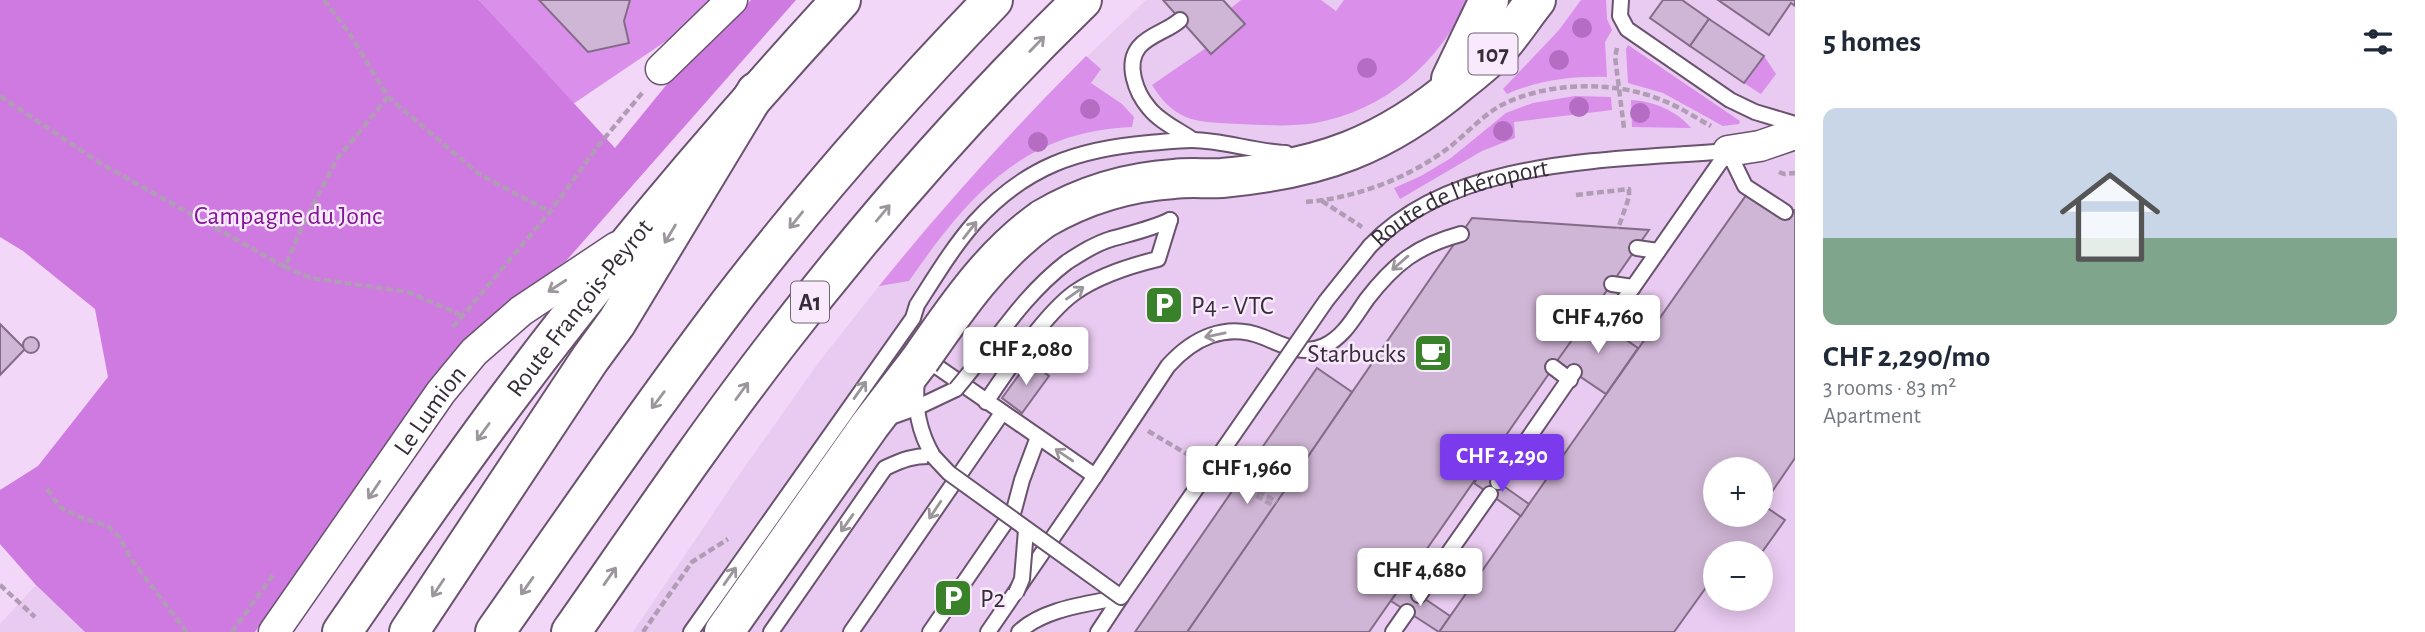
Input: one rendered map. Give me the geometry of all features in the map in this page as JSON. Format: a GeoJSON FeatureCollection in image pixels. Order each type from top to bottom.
{"type":"FeatureCollection","features":[{"type":"Feature","properties":{"kind":"main road","name":"Route François-Peyrot"},"geometry":{"type":"LineString","coordinates":[[342,632],[514,389],[635,235],[756,92],[841,0]]}},
{"type":"Feature","properties":{"kind":"main road","name":"A1"},"geometry":{"type":"LineString","coordinates":[[495,632],[628,441],[729,304],[888,111],[993,0]]}},
{"type":"Feature","properties":{"kind":"main road","name":"A1"},"geometry":{"type":"LineString","coordinates":[[571,632],[727,412],[828,279],[991,91],[1082,0]]}},
{"type":"Feature","properties":{"kind":"main road"},"geometry":{"type":"LineString","coordinates":[[724,632],[870,425],[984,272],[1008,247],[1043,219],[1077,201],[1119,186],[1147,181],[1221,178],[1259,173],[1343,155],[1383,137],[1416,118],[1441,99],[1489,0]]}},
{"type":"Feature","properties":{"kind":"main road","name":"107"},"geometry":{"type":"LineString","coordinates":[[1441,99],[1500,47],[1542,4]]}},
{"type":"Feature","properties":{"kind":"main road"},"geometry":{"type":"LineString","coordinates":[[410,632],[617,323],[756,92]]}},
{"type":"Feature","properties":{"kind":"street"},"geometry":{"type":"LineString","coordinates":[[661,69],[732,0]]}},
{"type":"Feature","properties":{"kind":"street","name":"Route de l'Aéroport"},"geometry":{"type":"LineString","coordinates":[[1736,150],[1795,134]]}},
{"type":"Feature","properties":{"kind":"street","name":"Le Lumion"},"geometry":{"type":"LineString","coordinates":[[274,632],[441,392],[474,352],[521,311],[635,235]]}},
{"type":"Feature","properties":{"kind":"lane"},"geometry":{"type":"LineString","coordinates":[[1621,0],[1620,16],[1628,29],[1730,100],[1755,112],[1795,124]]}},
{"type":"Feature","properties":{"kind":"lane"},"geometry":{"type":"LineString","coordinates":[[1180,20],[1138,48],[1133,57],[1132,68],[1140,94],[1148,108],[1194,140]]}},
{"type":"Feature","properties":{"kind":"lane"},"geometry":{"type":"LineString","coordinates":[[691,632],[913,318],[917,305],[973,224],[1018,183],[1038,171],[1087,151],[1123,145],[1194,140],[1265,152],[1343,155]]}},
{"type":"Feature","properties":{"kind":"lane"},"geometry":{"type":"LineString","coordinates":[[1736,150],[1745,186],[1785,212]]}},
{"type":"Feature","properties":{"kind":"lane"},"geometry":{"type":"LineString","coordinates":[[1606,326],[1658,251],[1736,150]]}},
{"type":"Feature","properties":{"kind":"lane","name":"Route de l'Aéroport"},"geometry":{"type":"LineString","coordinates":[[1098,632],[1326,301],[1374,242],[1408,215],[1437,199],[1483,180],[1512,172],[1736,150]]}},
{"type":"Feature","properties":{"kind":"lane"},"geometry":{"type":"LineString","coordinates":[[870,425],[956,390],[1023,303],[1044,280],[1066,262],[1110,239],[1142,232],[1170,220],[1158,259],[1108,275],[1065,300],[1038,331],[986,402]]}},
{"type":"Feature","properties":{"kind":"lane"},"geometry":{"type":"LineString","coordinates":[[989,632],[1168,366],[1182,350],[1215,333],[1238,331],[1262,336],[1296,350],[1325,346],[1343,333],[1369,297],[1403,259],[1436,241],[1461,234]]}},
{"type":"Feature","properties":{"kind":"lane"},"geometry":{"type":"LineString","coordinates":[[1637,248],[1658,251]]}},
{"type":"Feature","properties":{"kind":"lane"},"geometry":{"type":"LineString","coordinates":[[1612,284],[1633,287]]}},
{"type":"Feature","properties":{"kind":"lane"},"geometry":{"type":"LineString","coordinates":[[913,318],[916,337],[926,359],[1095,476]]}},
{"type":"Feature","properties":{"kind":"lane"},"geometry":{"type":"LineString","coordinates":[[920,360],[916,408],[921,432],[933,456],[948,473],[1121,597]]}},
{"type":"Feature","properties":{"kind":"lane"},"geometry":{"type":"LineString","coordinates":[[1419,595],[1572,376],[1553,367]]}},
{"type":"Feature","properties":{"kind":"lane"},"geometry":{"type":"LineString","coordinates":[[851,632],[1002,413]]}},
{"type":"Feature","properties":{"kind":"lane"},"geometry":{"type":"LineString","coordinates":[[930,632],[1014,510],[1038,437]]}},
{"type":"Feature","properties":{"kind":"lane"},"geometry":{"type":"LineString","coordinates":[[771,632],[886,468],[903,459],[920,455],[933,456]]}},
{"type":"Feature","properties":{"kind":"lane"},"geometry":{"type":"LineString","coordinates":[[989,632],[1016,593],[1022,579],[1026,530]]}},
{"type":"Feature","properties":{"kind":"lane"},"geometry":{"type":"LineString","coordinates":[[1019,632],[1029,623],[1049,615],[1121,597]]}},
{"type":"Feature","properties":{"kind":"lane"},"geometry":{"type":"LineString","coordinates":[[1393,632],[1407,612]]}},
{"type":"Feature","properties":{"kind":"path"},"geometry":{"type":"LineString","coordinates":[[324,0],[350,34],[388,97],[479,174],[550,212]]}},
{"type":"Feature","properties":{"kind":"path"},"geometry":{"type":"LineString","coordinates":[[1619,40],[1615,57],[1624,128]]}},
{"type":"Feature","properties":{"kind":"path"},"geometry":{"type":"LineString","coordinates":[[1374,242],[1321,201],[1372,188],[1420,166],[1441,154],[1482,118],[1509,102],[1556,89],[1619,89],[1666,101],[1710,126],[1736,150]]}},
{"type":"Feature","properties":{"kind":"path"},"geometry":{"type":"LineString","coordinates":[[0,96],[100,163],[285,267],[311,278],[408,292],[461,315]]}},
{"type":"Feature","properties":{"kind":"path"},"geometry":{"type":"LineString","coordinates":[[285,267],[304,220],[337,159],[388,97]]}},
{"type":"Feature","properties":{"kind":"path"},"geometry":{"type":"LineString","coordinates":[[1576,195],[1629,188],[1629,197],[1618,229]]}},
{"type":"Feature","properties":{"kind":"path"},"geometry":{"type":"LineString","coordinates":[[1212,464],[1277,502]]}},
{"type":"Feature","properties":{"kind":"path"},"geometry":{"type":"LineString","coordinates":[[47,489],[60,507],[79,517],[108,526],[120,538],[131,559],[187,632]]}},
{"type":"Feature","properties":{"kind":"path"},"geometry":{"type":"LineString","coordinates":[[643,632],[692,562],[733,534]]}},
{"type":"Feature","properties":{"kind":"path"},"geometry":{"type":"LineString","coordinates":[[1,588],[35,617]]}},
{"type":"Feature","properties":{"kind":"shaded area"},"geometry":{"type":"Polygon","coordinates":[[[479,0],[720,0],[706,14],[573,104],[479,0]]]}},
{"type":"Feature","properties":{"kind":"shaded area"},"geometry":{"type":"Polygon","coordinates":[[[1146,0],[1795,0],[1795,632],[633,632],[819,362],[926,228],[1043,99],[1146,0]]]}},
{"type":"Feature","properties":{"kind":"shaded area"},"geometry":{"type":"Polygon","coordinates":[[[1241,0],[1321,0],[1336,11],[1344,0],[1468,0],[1442,44],[1425,63],[1406,81],[1364,108],[1315,123],[1287,125],[1213,123],[1180,114],[1161,98],[1152,85],[1206,48],[1212,54],[1245,24],[1231,8],[1241,0]]]}},
{"type":"Feature","properties":{"kind":"shaded area"},"geometry":{"type":"Polygon","coordinates":[[[1581,0],[1606,0],[1607,19],[1612,30],[1605,42],[1607,77],[1556,80],[1507,94],[1503,89],[1559,30],[1581,0]]]}},
{"type":"Feature","properties":{"kind":"shaded area"},"geometry":{"type":"Polygon","coordinates":[[[1628,45],[1740,121],[1739,124],[1723,126],[1663,93],[1628,83],[1628,45]]]}},
{"type":"Feature","properties":{"kind":"shaded area"},"geometry":{"type":"Polygon","coordinates":[[[1086,56],[1101,69],[1091,83],[1122,104],[1134,117],[1132,127],[1093,131],[1059,141],[1028,156],[1001,174],[976,197],[953,222],[909,281],[879,286],[979,168],[1086,56]]]}},
{"type":"Feature","properties":{"kind":"shaded area"},"geometry":{"type":"Polygon","coordinates":[[[1764,56],[1776,74],[1761,94],[1744,83],[1764,56]]]}},
{"type":"Feature","properties":{"kind":"shaded area"},"geometry":{"type":"Polygon","coordinates":[[[1575,96],[1611,97],[1612,110],[1514,122],[1515,138],[1482,151],[1400,199],[1394,188],[1451,158],[1506,113],[1533,103],[1575,96]]]}},
{"type":"Feature","properties":{"kind":"shaded area"},"geometry":{"type":"Polygon","coordinates":[[[1631,100],[1664,108],[1691,128],[1632,127],[1631,100]]]}},
{"type":"Feature","properties":{"kind":"shaded area"},"geometry":{"type":"Polygon","coordinates":[[[36,585],[85,632],[0,632],[0,624],[36,585]]]}},
{"type":"Feature","properties":{"kind":"green space","name":"Campagne du Jonc"},"geometry":{"type":"Polygon","coordinates":[[[0,0],[479,0],[615,148],[672,78],[751,0],[796,0],[566,261],[512,299],[447,360],[255,632],[85,632],[36,585],[0,544],[0,490],[38,466],[108,377],[95,309],[23,251],[0,237],[0,0]]]}},
{"type":"Feature","properties":{"kind":"building"},"geometry":{"type":"Polygon","coordinates":[[[539,0],[630,0],[624,21],[629,43],[588,52],[539,0]]]}},
{"type":"Feature","properties":{"kind":"building"},"geometry":{"type":"Polygon","coordinates":[[[1163,0],[1223,0],[1245,24],[1211,54],[1163,0]]]}},
{"type":"Feature","properties":{"kind":"building"},"geometry":{"type":"Polygon","coordinates":[[[1663,0],[1682,0],[1709,19],[1690,46],[1650,18],[1663,0]]]}},
{"type":"Feature","properties":{"kind":"building"},"geometry":{"type":"Polygon","coordinates":[[[1718,0],[1795,0],[1795,6],[1791,3],[1769,35],[1718,0]]]}},
{"type":"Feature","properties":{"kind":"building"},"geometry":{"type":"Polygon","coordinates":[[[1709,19],[1764,56],[1744,83],[1690,46],[1709,19]]]}},
{"type":"Feature","properties":{"kind":"building"},"geometry":{"type":"Polygon","coordinates":[[[1747,194],[1775,213],[1795,210],[1795,458],[1773,490],[1773,457],[1703,457],[1703,527],[1773,527],[1773,512],[1785,520],[1770,541],[1703,541],[1703,592],[1674,632],[1439,632],[1747,194]]]}},
{"type":"Feature","properties":{"kind":"building"},"geometry":{"type":"Polygon","coordinates":[[[1472,218],[1649,230],[1369,632],[1187,632],[1472,218]]]}},
{"type":"Feature","properties":{"kind":"building"},"geometry":{"type":"Polygon","coordinates":[[[1590,315],[1638,348],[1606,394],[1557,361],[1590,315]]]}},
{"type":"Feature","properties":{"kind":"building"},"geometry":{"type":"Polygon","coordinates":[[[0,324],[25,349],[0,375],[0,324]]]}},
{"type":"Feature","properties":{"kind":"building"},"geometry":{"type":"Polygon","coordinates":[[[31,337],[39,345],[31,353],[23,345],[31,337]]]}},
{"type":"Feature","properties":{"kind":"building"},"geometry":{"type":"Polygon","coordinates":[[[1029,361],[1049,376],[1022,413],[1002,398],[1029,361]]]}},
{"type":"Feature","properties":{"kind":"building"},"geometry":{"type":"Polygon","coordinates":[[[1317,368],[1352,392],[1274,506],[1187,632],[1135,632],[1317,368]]]}},
{"type":"Feature","properties":{"kind":"building"},"geometry":{"type":"Polygon","coordinates":[[[1482,471],[1529,504],[1521,516],[1474,483],[1482,471]]]}},
{"type":"Feature","properties":{"kind":"building"},"geometry":{"type":"Polygon","coordinates":[[[1403,584],[1450,616],[1439,632],[1391,601],[1403,584]]]}},
{"type":"Feature","properties":{"kind":"place","name":"P4 - VTC"},"geometry":{"type":"Point","coordinates":[1164,305]}},
{"type":"Feature","properties":{"kind":"place","name":"Starbucks"},"geometry":{"type":"Point","coordinates":[1433,353]}},
{"type":"Feature","properties":{"kind":"place","name":"P2"},"geometry":{"type":"Point","coordinates":[953,598]}}]}
